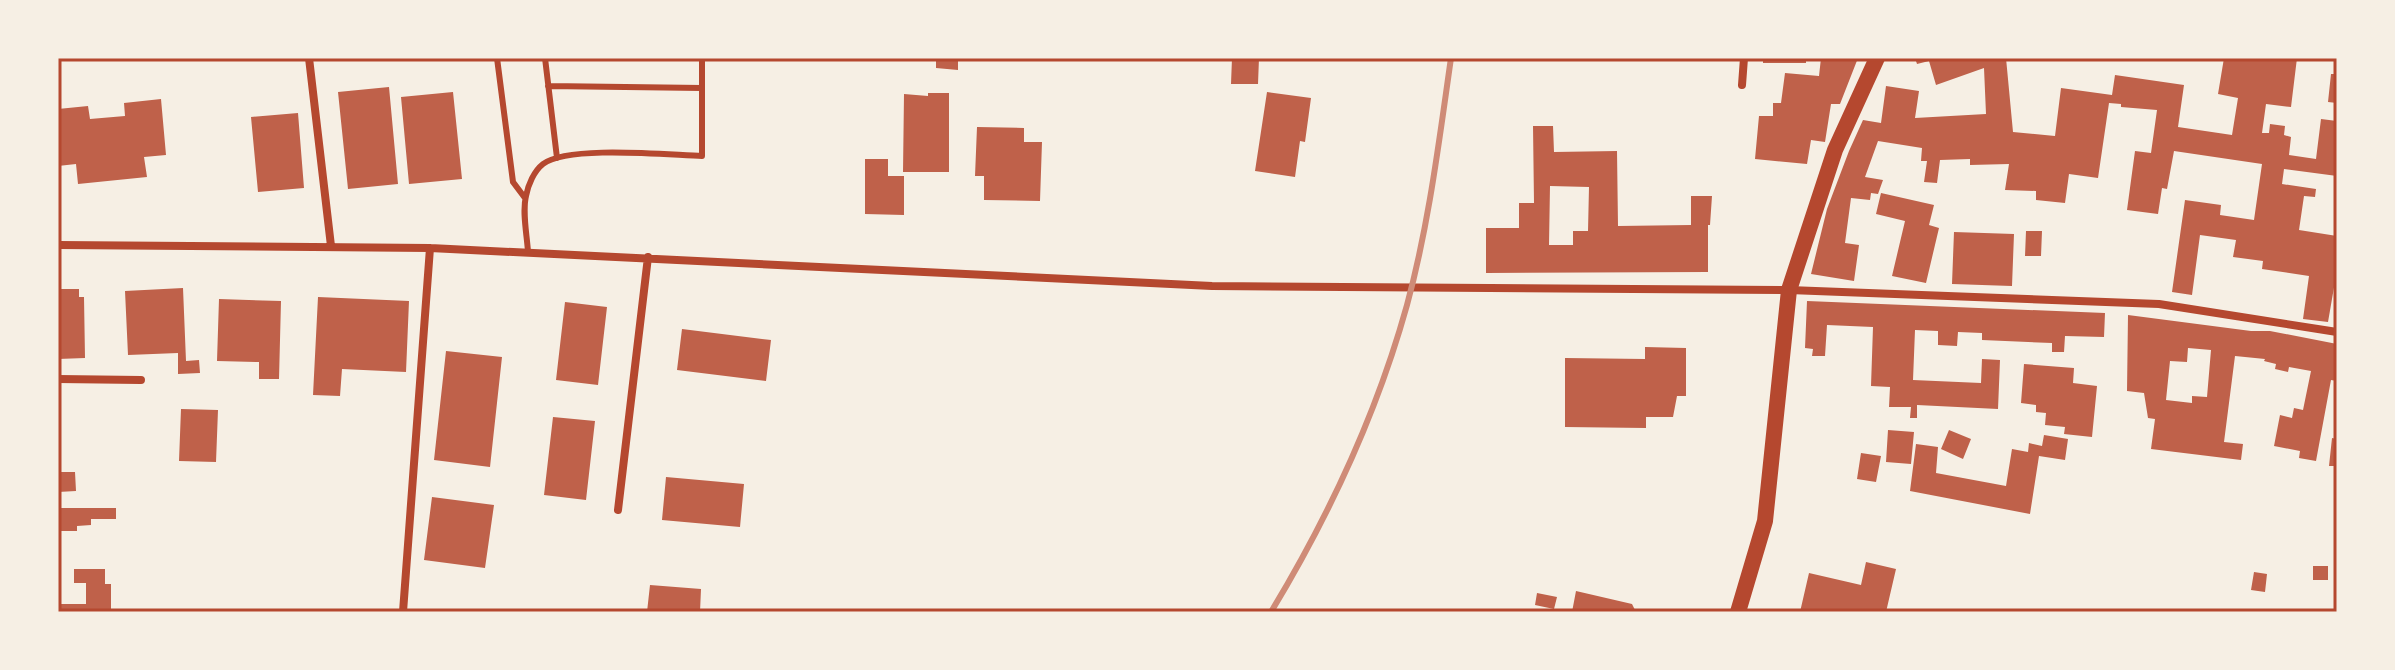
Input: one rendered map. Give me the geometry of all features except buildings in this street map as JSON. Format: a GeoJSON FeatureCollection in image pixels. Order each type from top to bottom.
{"type":"FeatureCollection","features":[{"type":"Feature","properties":{"kind":"main road"},"geometry":{"type":"LineString","coordinates":[[1738,612],[1765,521],[1789,290],[1835,150],[1877,58]]}},
{"type":"Feature","properties":{"kind":"street"},"geometry":{"type":"LineString","coordinates":[[309,58],[331,246]]}},
{"type":"Feature","properties":{"kind":"street"},"geometry":{"type":"LineString","coordinates":[[1742,85],[1744,58]]}},
{"type":"Feature","properties":{"kind":"street"},"geometry":{"type":"LineString","coordinates":[[58,245],[430,248],[1212,286],[1789,290],[2159,304],[2337,332]]}},
{"type":"Feature","properties":{"kind":"street"},"geometry":{"type":"LineString","coordinates":[[403,612],[430,248]]}},
{"type":"Feature","properties":{"kind":"street"},"geometry":{"type":"LineString","coordinates":[[618,510],[648,257]]}},
{"type":"Feature","properties":{"kind":"street"},"geometry":{"type":"LineString","coordinates":[[58,379],[141,380]]}},
{"type":"Feature","properties":{"kind":"lane"},"geometry":{"type":"LineString","coordinates":[[497,58],[513,182],[525,198]]}},
{"type":"Feature","properties":{"kind":"lane"},"geometry":{"type":"LineString","coordinates":[[545,58],[557,158]]}},
{"type":"Feature","properties":{"kind":"lane"},"geometry":{"type":"LineString","coordinates":[[528,252],[525,198],[536,171],[545,162],[587,154],[702,156],[702,58]]}},
{"type":"Feature","properties":{"kind":"lane"},"geometry":{"type":"LineString","coordinates":[[548,86],[702,88]]}},
{"type":"Feature","properties":{"kind":"railway"},"geometry":{"type":"LineString","coordinates":[[1271,612],[1350,463],[1395,345],[1421,244],[1451,58]]}}]}
